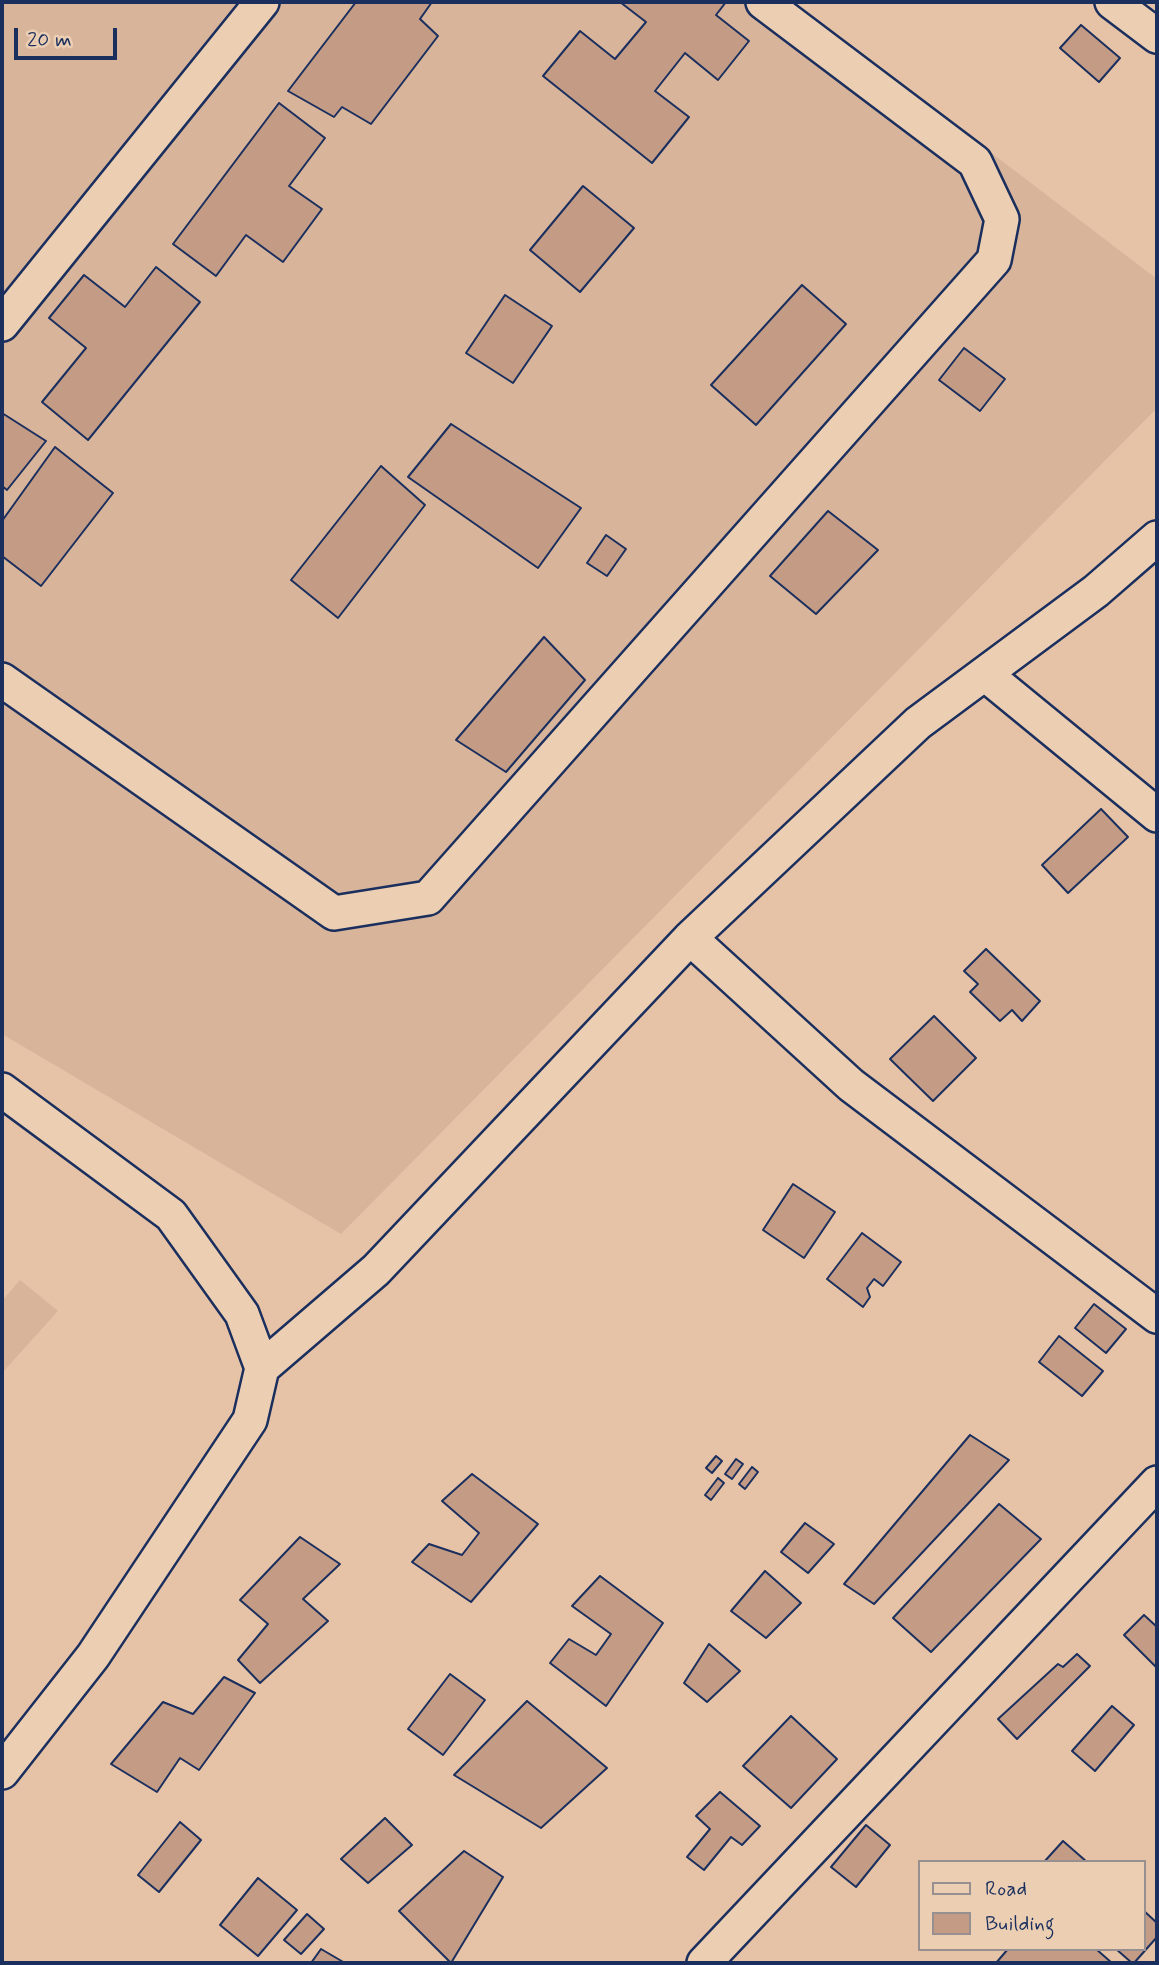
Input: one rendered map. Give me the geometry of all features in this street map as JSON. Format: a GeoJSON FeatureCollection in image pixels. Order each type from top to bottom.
{"type":"FeatureCollection","features":[{"type":"Feature","properties":{"kind":"street"},"geometry":{"type":"LineString","coordinates":[[2,324],[262,2]]}},
{"type":"Feature","properties":{"kind":"street"},"geometry":{"type":"LineString","coordinates":[[2,680],[334,913],[428,898],[994,260],[1002,219],[975,162],[764,2]]}},
{"type":"Feature","properties":{"kind":"street"},"geometry":{"type":"LineString","coordinates":[[1112,2],[1157,36]]}},
{"type":"Feature","properties":{"kind":"street"},"geometry":{"type":"LineString","coordinates":[[262,1368],[376,1270],[690,938],[918,723],[1096,591],[1157,538]]}},
{"type":"Feature","properties":{"kind":"street"},"geometry":{"type":"LineString","coordinates":[[985,674],[1157,815]]}},
{"type":"Feature","properties":{"kind":"street"},"geometry":{"type":"LineString","coordinates":[[690,938],[851,1085],[1157,1316]]}},
{"type":"Feature","properties":{"kind":"street"},"geometry":{"type":"LineString","coordinates":[[2,1090],[171,1215],[242,1314],[262,1368],[250,1420],[93,1656],[2,1772]]}},
{"type":"Feature","properties":{"kind":"street"},"geometry":{"type":"LineString","coordinates":[[704,1963],[1157,1483]]}},
{"type":"Feature","properties":{"kind":"shaded area"},"geometry":{"type":"Polygon","coordinates":[[[2,2],[793,2],[1157,279],[1157,408],[341,1234],[2,1034],[2,2]]]}},
{"type":"Feature","properties":{"kind":"shaded area"},"geometry":{"type":"Polygon","coordinates":[[[20,1280],[58,1311],[2,1373],[2,1301],[20,1280]]]}},
{"type":"Feature","properties":{"kind":"building"},"geometry":{"type":"Polygon","coordinates":[[[356,2],[432,2],[420,19],[438,36],[371,124],[342,107],[334,117],[288,91],[356,2]]]}},
{"type":"Feature","properties":{"kind":"building"},"geometry":{"type":"Polygon","coordinates":[[[620,2],[726,2],[716,15],[749,41],[718,80],[685,53],[655,91],[689,117],[652,163],[543,76],[580,31],[615,59],[646,22],[620,2]]]}},
{"type":"Feature","properties":{"kind":"building"},"geometry":{"type":"Polygon","coordinates":[[[1081,25],[1120,58],[1099,82],[1060,48],[1081,25]]]}},
{"type":"Feature","properties":{"kind":"building"},"geometry":{"type":"Polygon","coordinates":[[[279,103],[325,138],[289,186],[322,209],[283,262],[246,235],[216,276],[173,244],[279,103]]]}},
{"type":"Feature","properties":{"kind":"building"},"geometry":{"type":"Polygon","coordinates":[[[583,186],[634,228],[580,292],[530,250],[583,186]]]}},
{"type":"Feature","properties":{"kind":"building"},"geometry":{"type":"Polygon","coordinates":[[[156,267],[200,302],[88,440],[42,402],[86,348],[49,318],[84,275],[125,307],[156,267]]]}},
{"type":"Feature","properties":{"kind":"building"},"geometry":{"type":"Polygon","coordinates":[[[802,285],[846,324],[756,425],[711,385],[802,285]]]}},
{"type":"Feature","properties":{"kind":"building"},"geometry":{"type":"Polygon","coordinates":[[[505,295],[552,326],[513,383],[466,353],[505,295]]]}},
{"type":"Feature","properties":{"kind":"building"},"geometry":{"type":"Polygon","coordinates":[[[964,348],[1005,379],[980,411],[939,380],[964,348]]]}},
{"type":"Feature","properties":{"kind":"building"},"geometry":{"type":"Polygon","coordinates":[[[2,413],[46,441],[7,490],[2,486],[2,413]]]}},
{"type":"Feature","properties":{"kind":"building"},"geometry":{"type":"Polygon","coordinates":[[[451,424],[581,508],[538,568],[408,477],[451,424]]]}},
{"type":"Feature","properties":{"kind":"building"},"geometry":{"type":"Polygon","coordinates":[[[55,447],[113,493],[41,586],[2,556],[2,521],[55,447]]]}},
{"type":"Feature","properties":{"kind":"building"},"geometry":{"type":"Polygon","coordinates":[[[381,466],[425,505],[338,618],[291,580],[381,466]]]}},
{"type":"Feature","properties":{"kind":"building"},"geometry":{"type":"Polygon","coordinates":[[[828,511],[878,550],[816,614],[770,576],[828,511]]]}},
{"type":"Feature","properties":{"kind":"building"},"geometry":{"type":"Polygon","coordinates":[[[606,535],[626,549],[607,576],[587,563],[606,535]]]}},
{"type":"Feature","properties":{"kind":"building"},"geometry":{"type":"Polygon","coordinates":[[[544,637],[585,680],[506,772],[456,740],[544,637]]]}},
{"type":"Feature","properties":{"kind":"building"},"geometry":{"type":"Polygon","coordinates":[[[1101,809],[1128,837],[1068,893],[1042,865],[1101,809]]]}},
{"type":"Feature","properties":{"kind":"building"},"geometry":{"type":"Polygon","coordinates":[[[986,949],[1040,1001],[1022,1021],[1012,1010],[1000,1021],[970,992],[978,984],[964,971],[986,949]]]}},
{"type":"Feature","properties":{"kind":"building"},"geometry":{"type":"Polygon","coordinates":[[[934,1016],[976,1058],[933,1101],[890,1059],[934,1016]]]}},
{"type":"Feature","properties":{"kind":"building"},"geometry":{"type":"Polygon","coordinates":[[[793,1184],[835,1212],[804,1258],[763,1230],[793,1184]]]}},
{"type":"Feature","properties":{"kind":"building"},"geometry":{"type":"Polygon","coordinates":[[[862,1233],[901,1262],[883,1286],[874,1279],[867,1288],[870,1297],[863,1307],[827,1279],[862,1233]]]}},
{"type":"Feature","properties":{"kind":"building"},"geometry":{"type":"Polygon","coordinates":[[[1094,1304],[1126,1329],[1106,1353],[1075,1328],[1094,1304]]]}},
{"type":"Feature","properties":{"kind":"building"},"geometry":{"type":"Polygon","coordinates":[[[1059,1336],[1103,1371],[1082,1396],[1039,1362],[1059,1336]]]}},
{"type":"Feature","properties":{"kind":"building"},"geometry":{"type":"Polygon","coordinates":[[[970,1435],[1009,1460],[874,1604],[844,1584],[970,1435]]]}},
{"type":"Feature","properties":{"kind":"building"},"geometry":{"type":"Polygon","coordinates":[[[716,1456],[722,1461],[712,1473],[706,1468],[716,1456]]]}},
{"type":"Feature","properties":{"kind":"building"},"geometry":{"type":"Polygon","coordinates":[[[736,1459],[743,1464],[732,1479],[725,1474],[736,1459]]]}},
{"type":"Feature","properties":{"kind":"building"},"geometry":{"type":"Polygon","coordinates":[[[752,1467],[758,1472],[745,1489],[739,1484],[752,1467]]]}},
{"type":"Feature","properties":{"kind":"building"},"geometry":{"type":"Polygon","coordinates":[[[472,1474],[538,1524],[471,1602],[412,1562],[429,1544],[462,1555],[479,1533],[442,1501],[472,1474]]]}},
{"type":"Feature","properties":{"kind":"building"},"geometry":{"type":"Polygon","coordinates":[[[718,1478],[724,1483],[711,1500],[705,1495],[718,1478]]]}},
{"type":"Feature","properties":{"kind":"building"},"geometry":{"type":"Polygon","coordinates":[[[999,1504],[1041,1539],[931,1652],[893,1618],[999,1504]]]}},
{"type":"Feature","properties":{"kind":"building"},"geometry":{"type":"Polygon","coordinates":[[[805,1523],[834,1544],[808,1573],[781,1552],[805,1523]]]}},
{"type":"Feature","properties":{"kind":"building"},"geometry":{"type":"Polygon","coordinates":[[[300,1537],[340,1564],[303,1599],[328,1621],[260,1683],[238,1660],[268,1624],[240,1600],[300,1537]]]}},
{"type":"Feature","properties":{"kind":"building"},"geometry":{"type":"Polygon","coordinates":[[[765,1571],[801,1603],[766,1638],[731,1611],[765,1571]]]}},
{"type":"Feature","properties":{"kind":"building"},"geometry":{"type":"Polygon","coordinates":[[[600,1576],[663,1623],[606,1706],[550,1663],[569,1639],[596,1655],[611,1634],[572,1606],[600,1576]]]}},
{"type":"Feature","properties":{"kind":"building"},"geometry":{"type":"Polygon","coordinates":[[[1144,1615],[1157,1627],[1156,1667],[1124,1635],[1144,1615]]]}},
{"type":"Feature","properties":{"kind":"building"},"geometry":{"type":"Polygon","coordinates":[[[709,1644],[740,1671],[707,1702],[684,1683],[709,1644]]]}},
{"type":"Feature","properties":{"kind":"building"},"geometry":{"type":"Polygon","coordinates":[[[1077,1654],[1090,1666],[1017,1739],[998,1719],[1058,1664],[1063,1667],[1077,1654]]]}},
{"type":"Feature","properties":{"kind":"building"},"geometry":{"type":"Polygon","coordinates":[[[450,1674],[485,1700],[443,1755],[408,1729],[450,1674]]]}},
{"type":"Feature","properties":{"kind":"building"},"geometry":{"type":"Polygon","coordinates":[[[224,1677],[255,1693],[199,1770],[180,1758],[157,1792],[111,1764],[163,1702],[193,1714],[224,1677]]]}},
{"type":"Feature","properties":{"kind":"building"},"geometry":{"type":"Polygon","coordinates":[[[527,1701],[607,1768],[541,1828],[454,1775],[527,1701]]]}},
{"type":"Feature","properties":{"kind":"building"},"geometry":{"type":"Polygon","coordinates":[[[1112,1706],[1134,1725],[1095,1771],[1072,1751],[1112,1706]]]}},
{"type":"Feature","properties":{"kind":"building"},"geometry":{"type":"Polygon","coordinates":[[[791,1716],[837,1759],[791,1808],[743,1766],[791,1716]]]}},
{"type":"Feature","properties":{"kind":"building"},"geometry":{"type":"Polygon","coordinates":[[[720,1792],[760,1826],[742,1845],[731,1837],[704,1870],[687,1857],[710,1829],[696,1816],[720,1792]]]}},
{"type":"Feature","properties":{"kind":"building"},"geometry":{"type":"Polygon","coordinates":[[[385,1818],[412,1845],[368,1883],[341,1859],[385,1818]]]}},
{"type":"Feature","properties":{"kind":"building"},"geometry":{"type":"Polygon","coordinates":[[[180,1822],[201,1840],[159,1892],[138,1875],[180,1822]]]}},
{"type":"Feature","properties":{"kind":"building"},"geometry":{"type":"Polygon","coordinates":[[[866,1825],[890,1845],[856,1887],[831,1867],[866,1825]]]}},
{"type":"Feature","properties":{"kind":"building"},"geometry":{"type":"Polygon","coordinates":[[[1063,1841],[1085,1860],[1046,1860],[1063,1841]]]}},
{"type":"Feature","properties":{"kind":"building"},"geometry":{"type":"Polygon","coordinates":[[[464,1851],[503,1877],[451,1963],[399,1911],[464,1851]]]}},
{"type":"Feature","properties":{"kind":"building"},"geometry":{"type":"Polygon","coordinates":[[[258,1878],[297,1910],[258,1956],[220,1925],[258,1878]]]}},
{"type":"Feature","properties":{"kind":"building"},"geometry":{"type":"Polygon","coordinates":[[[1145,1912],[1157,1923],[1157,1937],[1145,1951],[1145,1912]]]}},
{"type":"Feature","properties":{"kind":"building"},"geometry":{"type":"Polygon","coordinates":[[[307,1914],[324,1929],[301,1954],[284,1940],[307,1914]]]}},
{"type":"Feature","properties":{"kind":"building"},"geometry":{"type":"Polygon","coordinates":[[[321,1949],[345,1963],[311,1963],[321,1949]]]}},
{"type":"Feature","properties":{"kind":"building"},"geometry":{"type":"Polygon","coordinates":[[[1006,1951],[1098,1951],[1112,1963],[996,1963],[1006,1951]]]}},
{"type":"Feature","properties":{"kind":"building"},"geometry":{"type":"Polygon","coordinates":[[[1118,1951],[1145,1951],[1132,1963],[1118,1951]]]}}]}
